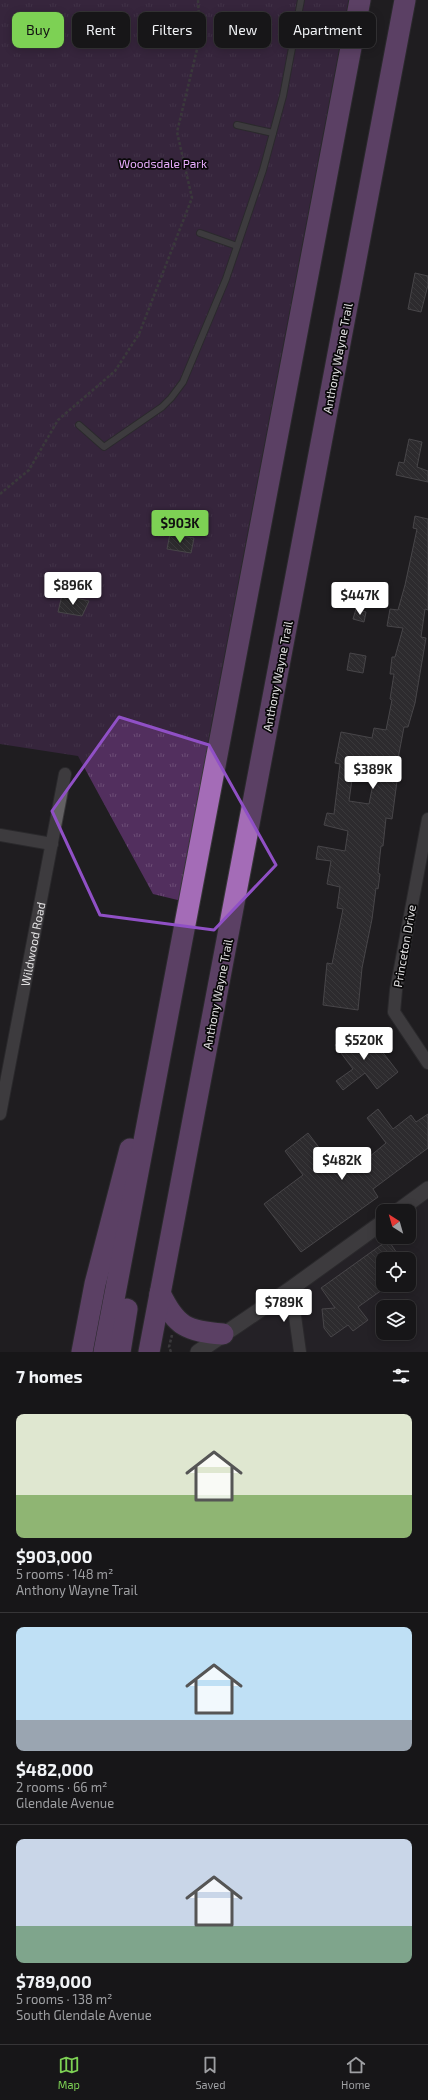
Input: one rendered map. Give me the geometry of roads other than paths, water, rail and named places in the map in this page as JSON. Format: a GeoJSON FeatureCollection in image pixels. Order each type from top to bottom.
{"type":"FeatureCollection","features":[{"type":"Feature","properties":{"kind":"highway"},"geometry":{"type":"LineString","coordinates":[[104,1352],[360,0]]}},
{"type":"Feature","properties":{"kind":"highway","name":"Anthony Wayne Trail"},"geometry":{"type":"LineString","coordinates":[[149,1352],[405,0]]}},
{"type":"Feature","properties":{"kind":"highway"},"geometry":{"type":"LineString","coordinates":[[82,1352],[95,1284],[114,1206],[169,1014]]}},
{"type":"Feature","properties":{"kind":"highway"},"geometry":{"type":"LineString","coordinates":[[120,1352],[139,1244],[145,1138]]}},
{"type":"Feature","properties":{"kind":"highway"},"geometry":{"type":"LineString","coordinates":[[160,1294],[174,1317],[184,1326],[194,1331],[223,1334]]}},
{"type":"Feature","properties":{"kind":"street","name":"Wildwood Road"},"geometry":{"type":"LineString","coordinates":[[0,1114],[65,774]]}},
{"type":"Feature","properties":{"kind":"street","name":"Princeton Drive"},"geometry":{"type":"LineString","coordinates":[[428,818],[396,990],[394,1012],[428,1063]]}},
{"type":"Feature","properties":{"kind":"street"},"geometry":{"type":"LineString","coordinates":[[0,835],[52,844]]}},
{"type":"Feature","properties":{"kind":"street"},"geometry":{"type":"LineString","coordinates":[[408,1204],[428,1189]]}},
{"type":"Feature","properties":{"kind":"street"},"geometry":{"type":"LineString","coordinates":[[198,1352],[289,1290],[376,1227]]}},
{"type":"Feature","properties":{"kind":"street"},"geometry":{"type":"LineString","coordinates":[[289,1290],[294,1309],[300,1352]]}},
{"type":"Feature","properties":{"kind":"lane"},"geometry":{"type":"LineString","coordinates":[[79,425],[104,447],[171,398],[183,382],[226,279],[263,170],[283,96],[301,0]]}},
{"type":"Feature","properties":{"kind":"lane"},"geometry":{"type":"LineString","coordinates":[[237,125],[273,133]]}},
{"type":"Feature","properties":{"kind":"lane"},"geometry":{"type":"LineString","coordinates":[[200,233],[237,246]]}},
{"type":"Feature","properties":{"kind":"park label","name":"Woodsdale Park"},"geometry":{"type":"Point","coordinates":[163,163]}}]}
